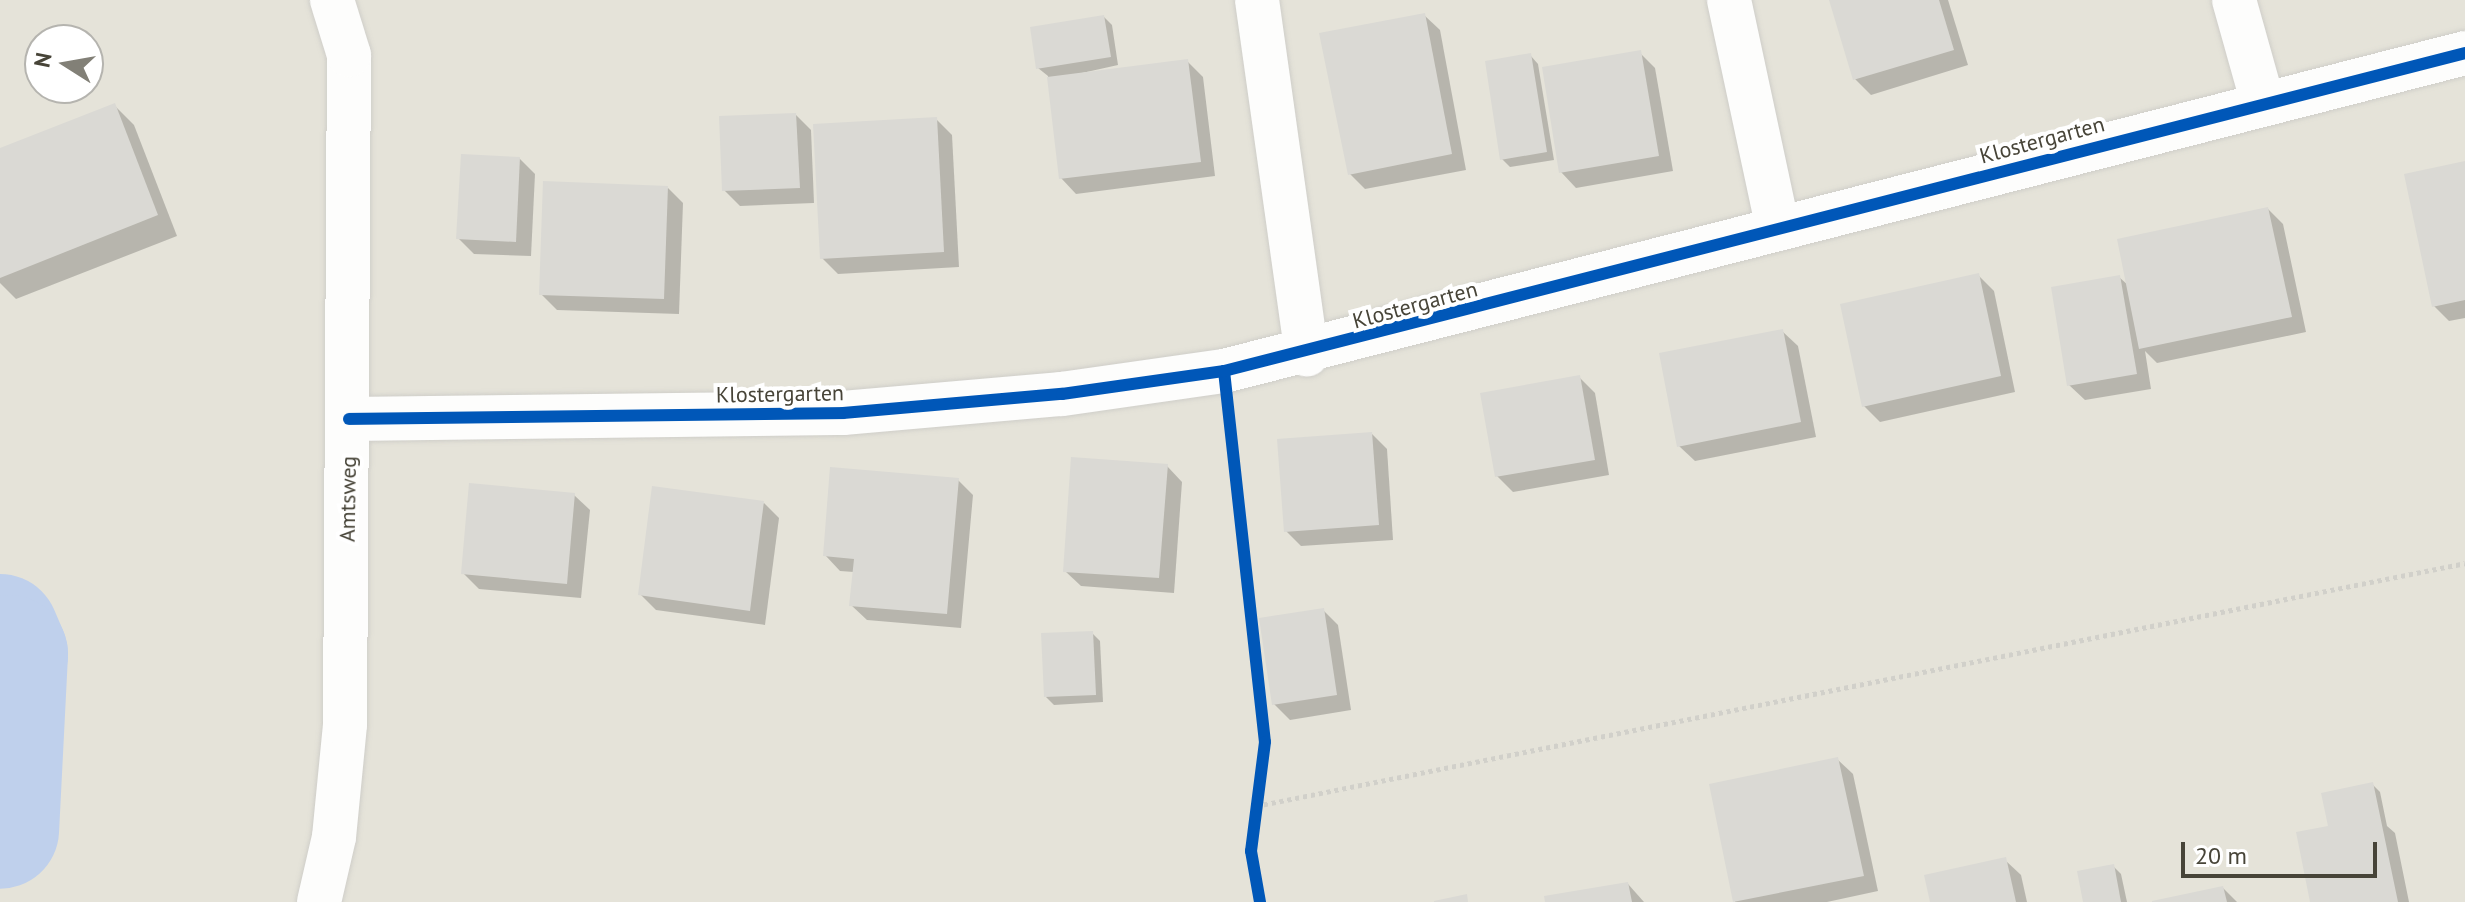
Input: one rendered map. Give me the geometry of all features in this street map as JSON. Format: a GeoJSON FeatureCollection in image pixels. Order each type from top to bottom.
{"type":"FeatureCollection","features":[{"type":"Feature","properties":{"kind":"street","name":"Amtsweg"},"geometry":{"type":"LineString","coordinates":[[319,902],[334,837],[345,724],[349,55],[332,0]]}},
{"type":"Feature","properties":{"kind":"street"},"geometry":{"type":"LineString","coordinates":[[1257,0],[1307,354]]}},
{"type":"Feature","properties":{"kind":"street"},"geometry":{"type":"LineString","coordinates":[[1729,0],[1778,229]]}},
{"type":"Feature","properties":{"kind":"street"},"geometry":{"type":"LineString","coordinates":[[2234,0],[2263,103]]}},
{"type":"Feature","properties":{"kind":"street","name":"Klostergarten"},"geometry":{"type":"LineString","coordinates":[[349,419],[843,413],[1062,394],[1307,354],[1778,229],[2465,53]]}},
{"type":"Feature","properties":{"kind":"path"},"geometry":{"type":"LineString","coordinates":[[1256,806],[2465,563]]}},
{"type":"Feature","properties":{"kind":"shaded area"},"geometry":{"type":"Polygon","coordinates":[[[0,0],[2465,0],[2465,902],[0,902],[0,0]]]}},
{"type":"Feature","properties":{"kind":"building"},"geometry":{"type":"Polygon","coordinates":[[[1829,0],[1939,0],[1954,50],[1853,80],[1829,0]]]}},
{"type":"Feature","properties":{"kind":"building"},"geometry":{"type":"Polygon","coordinates":[[[1425,13],[1452,154],[1348,175],[1319,33],[1425,13]]]}},
{"type":"Feature","properties":{"kind":"building"},"geometry":{"type":"Polygon","coordinates":[[[1104,15],[1111,57],[1036,69],[1030,27],[1104,15]]]}},
{"type":"Feature","properties":{"kind":"building"},"geometry":{"type":"Polygon","coordinates":[[[1641,50],[1659,156],[1559,173],[1542,67],[1641,50]]]}},
{"type":"Feature","properties":{"kind":"building"},"geometry":{"type":"Polygon","coordinates":[[[1531,53],[1547,152],[1500,160],[1485,61],[1531,53]]]}},
{"type":"Feature","properties":{"kind":"building"},"geometry":{"type":"Polygon","coordinates":[[[1188,59],[1201,162],[1059,179],[1047,77],[1188,59]]]}},
{"type":"Feature","properties":{"kind":"building"},"geometry":{"type":"Polygon","coordinates":[[[115,103],[158,215],[0,278],[0,148],[115,103]]]}},
{"type":"Feature","properties":{"kind":"building"},"geometry":{"type":"Polygon","coordinates":[[[796,113],[800,188],[722,191],[719,116],[796,113]]]}},
{"type":"Feature","properties":{"kind":"building"},"geometry":{"type":"Polygon","coordinates":[[[937,117],[944,252],[820,259],[813,124],[937,117]]]}},
{"type":"Feature","properties":{"kind":"building"},"geometry":{"type":"Polygon","coordinates":[[[461,154],[520,157],[516,242],[456,239],[461,154]]]}},
{"type":"Feature","properties":{"kind":"building"},"geometry":{"type":"Polygon","coordinates":[[[2465,161],[2465,300],[2432,307],[2404,174],[2465,161]]]}},
{"type":"Feature","properties":{"kind":"building"},"geometry":{"type":"Polygon","coordinates":[[[543,181],[668,186],[664,299],[539,295],[543,181]]]}},
{"type":"Feature","properties":{"kind":"building"},"geometry":{"type":"Polygon","coordinates":[[[2268,207],[2292,317],[2139,349],[2117,239],[2268,207]]]}},
{"type":"Feature","properties":{"kind":"building"},"geometry":{"type":"Polygon","coordinates":[[[1979,273],[2001,376],[1862,407],[1840,304],[1979,273]]]}},
{"type":"Feature","properties":{"kind":"building"},"geometry":{"type":"Polygon","coordinates":[[[2120,275],[2137,374],[2067,386],[2051,287],[2120,275]]]}},
{"type":"Feature","properties":{"kind":"building"},"geometry":{"type":"Polygon","coordinates":[[[1783,329],[1801,422],[1677,447],[1659,353],[1783,329]]]}},
{"type":"Feature","properties":{"kind":"building"},"geometry":{"type":"Polygon","coordinates":[[[1580,375],[1595,460],[1495,477],[1480,393],[1580,375]]]}},
{"type":"Feature","properties":{"kind":"building"},"geometry":{"type":"Polygon","coordinates":[[[1372,432],[1379,525],[1284,532],[1277,439],[1372,432]]]}},
{"type":"Feature","properties":{"kind":"building"},"geometry":{"type":"Polygon","coordinates":[[[1071,457],[1168,464],[1159,578],[1063,572],[1071,457]]]}},
{"type":"Feature","properties":{"kind":"building"},"geometry":{"type":"Polygon","coordinates":[[[830,467],[959,478],[947,614],[849,606],[854,559],[823,556],[830,467]]]}},
{"type":"Feature","properties":{"kind":"building"},"geometry":{"type":"Polygon","coordinates":[[[469,483],[575,493],[567,584],[461,574],[469,483]]]}},
{"type":"Feature","properties":{"kind":"building"},"geometry":{"type":"Polygon","coordinates":[[[652,486],[764,501],[750,611],[638,595],[652,486]]]}},
{"type":"Feature","properties":{"kind":"building"},"geometry":{"type":"Polygon","coordinates":[[[1324,608],[1337,695],[1272,705],[1259,618],[1324,608]]]}},
{"type":"Feature","properties":{"kind":"building"},"geometry":{"type":"Polygon","coordinates":[[[1093,631],[1096,695],[1044,697],[1041,633],[1093,631]]]}},
{"type":"Feature","properties":{"kind":"building"},"geometry":{"type":"Polygon","coordinates":[[[1838,757],[1864,876],[1733,902],[1709,784],[1838,757]]]}},
{"type":"Feature","properties":{"kind":"building"},"geometry":{"type":"Polygon","coordinates":[[[2373,782],[2398,902],[2310,902],[2296,832],[2328,826],[2321,793],[2373,782]]]}},
{"type":"Feature","properties":{"kind":"building"},"geometry":{"type":"Polygon","coordinates":[[[2006,857],[2016,902],[1930,902],[1924,875],[2006,857]]]}},
{"type":"Feature","properties":{"kind":"building"},"geometry":{"type":"Polygon","coordinates":[[[2114,864],[2121,902],[2083,902],[2077,871],[2114,864]]]}},
{"type":"Feature","properties":{"kind":"building"},"geometry":{"type":"Polygon","coordinates":[[[1628,882],[1632,902],[1545,902],[1544,896],[1628,882]]]}},
{"type":"Feature","properties":{"kind":"building"},"geometry":{"type":"Polygon","coordinates":[[[2223,886],[2227,902],[2152,902],[2152,901],[2223,886]]]}},
{"type":"Feature","properties":{"kind":"building"},"geometry":{"type":"Polygon","coordinates":[[[1467,894],[1468,902],[1434,902],[1434,901],[1467,894]]]}},
{"type":"Feature","properties":{"kind":"waterway"},"geometry":{"type":"LineString","coordinates":[[0,633],[9,654],[0,830]]}},
{"type":"Feature","properties":{"kind":"cycle path"},"geometry":{"type":"LineString","coordinates":[[349,419],[843,413],[1062,394],[1224,371],[2465,53]]}},
{"type":"Feature","properties":{"kind":"cycle path"},"geometry":{"type":"LineString","coordinates":[[1224,371],[1265,742],[1251,851],[1260,902]]}}]}
